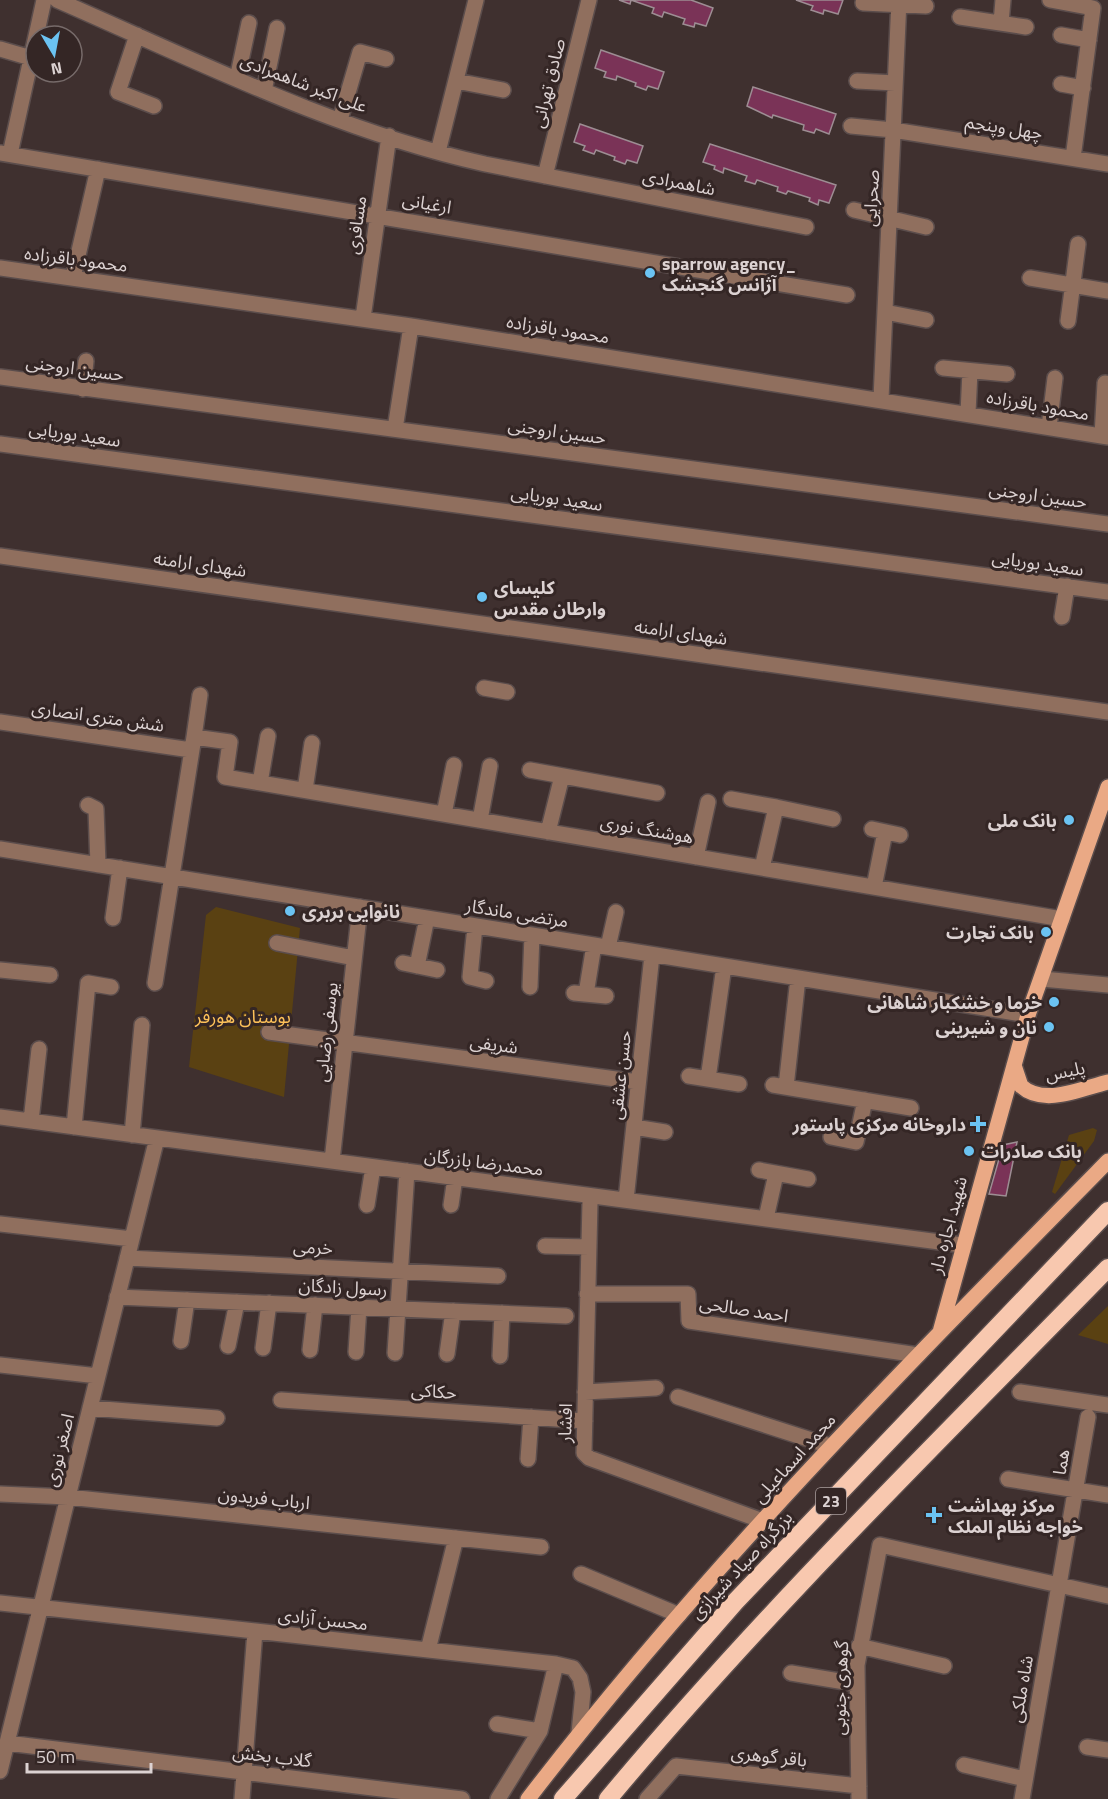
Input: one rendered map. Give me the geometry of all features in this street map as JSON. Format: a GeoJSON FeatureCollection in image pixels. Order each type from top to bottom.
{"type":"FeatureCollection","features":[{"type":"Feature","properties":{"kind":"highway","name":"بزرگراه صیاد شیرازی"},"geometry":{"type":"LineString","coordinates":[[563,1799],[735,1602],[1108,1211]]}},
{"type":"Feature","properties":{"kind":"highway","name":"23"},"geometry":{"type":"LineString","coordinates":[[608,1799],[686,1706],[761,1624],[1108,1268]]}},
{"type":"Feature","properties":{"kind":"main road","name":"شهید اجاره دار"},"geometry":{"type":"LineString","coordinates":[[940,1332],[962,1245],[1028,1015],[1108,787]]}},
{"type":"Feature","properties":{"kind":"main road","name":"پلیس"},"geometry":{"type":"LineString","coordinates":[[1014,1063],[1021,1086],[1038,1095],[1055,1095],[1108,1082]]}},
{"type":"Feature","properties":{"kind":"main road","name":"محمد اسماعیلی"},"geometry":{"type":"LineString","coordinates":[[528,1799],[579,1733],[679,1615],[830,1446],[1108,1161]]}},
{"type":"Feature","properties":{"kind":"street"},"geometry":{"type":"LineString","coordinates":[[39,24],[44,0]]}},
{"type":"Feature","properties":{"kind":"street","name":"علی اکبر شاهمرادی"},"geometry":{"type":"LineString","coordinates":[[57,0],[264,91],[340,120],[438,152],[545,176]]}},
{"type":"Feature","properties":{"kind":"street","name":"صادق تهرانی"},"geometry":{"type":"LineString","coordinates":[[545,176],[589,0]]}},
{"type":"Feature","properties":{"kind":"street"},"geometry":{"type":"LineString","coordinates":[[1001,23],[1003,0]]}},
{"type":"Feature","properties":{"kind":"street"},"geometry":{"type":"LineString","coordinates":[[1050,0],[1093,9],[1073,158]]}},
{"type":"Feature","properties":{"kind":"street"},"geometry":{"type":"LineString","coordinates":[[438,152],[456,81],[472,1]]}},
{"type":"Feature","properties":{"kind":"street"},"geometry":{"type":"LineString","coordinates":[[863,3],[899,2],[926,6]]}},
{"type":"Feature","properties":{"kind":"street","name":"صحرایی"},"geometry":{"type":"LineString","coordinates":[[881,399],[899,2]]}},
{"type":"Feature","properties":{"kind":"street"},"geometry":{"type":"LineString","coordinates":[[960,17],[1026,27]]}},
{"type":"Feature","properties":{"kind":"street"},"geometry":{"type":"LineString","coordinates":[[237,79],[249,23]]}},
{"type":"Feature","properties":{"kind":"street"},"geometry":{"type":"LineString","coordinates":[[264,91],[277,28]]}},
{"type":"Feature","properties":{"kind":"street"},"geometry":{"type":"LineString","coordinates":[[137,35],[118,92],[154,106]]}},
{"type":"Feature","properties":{"kind":"street"},"geometry":{"type":"LineString","coordinates":[[1061,35],[1089,40]]}},
{"type":"Feature","properties":{"kind":"street"},"geometry":{"type":"LineString","coordinates":[[0,49],[24,56]]}},
{"type":"Feature","properties":{"kind":"street"},"geometry":{"type":"LineString","coordinates":[[340,120],[360,52],[386,59]]}},
{"type":"Feature","properties":{"kind":"street"},"geometry":{"type":"LineString","coordinates":[[456,81],[503,90]]}},
{"type":"Feature","properties":{"kind":"street"},"geometry":{"type":"LineString","coordinates":[[857,81],[895,83]]}},
{"type":"Feature","properties":{"kind":"street"},"geometry":{"type":"LineString","coordinates":[[5,153],[24,84]]}},
{"type":"Feature","properties":{"kind":"street"},"geometry":{"type":"LineString","coordinates":[[1061,84],[1083,88]]}},
{"type":"Feature","properties":{"kind":"street","name":"چهل وپنجم"},"geometry":{"type":"LineString","coordinates":[[851,126],[893,130],[1108,164]]}},
{"type":"Feature","properties":{"kind":"street","name":"مسافری"},"geometry":{"type":"LineString","coordinates":[[363,318],[376,214],[389,136]]}},
{"type":"Feature","properties":{"kind":"street","name":"ارغیانی"},"geometry":{"type":"LineString","coordinates":[[5,153],[847,295]]}},
{"type":"Feature","properties":{"kind":"street"},"geometry":{"type":"LineString","coordinates":[[73,277],[98,169]]}},
{"type":"Feature","properties":{"kind":"street","name":"شاهمرادی"},"geometry":{"type":"LineString","coordinates":[[545,176],[806,227]]}},
{"type":"Feature","properties":{"kind":"street"},"geometry":{"type":"LineString","coordinates":[[854,210],[926,227]]}},
{"type":"Feature","properties":{"kind":"street"},"geometry":{"type":"LineString","coordinates":[[1068,321],[1078,244]]}},
{"type":"Feature","properties":{"kind":"street","name":"محمود باقرزاده"},"geometry":{"type":"LineString","coordinates":[[0,268],[363,318],[1105,436]]}},
{"type":"Feature","properties":{"kind":"street"},"geometry":{"type":"LineString","coordinates":[[1030,278],[1108,291]]}},
{"type":"Feature","properties":{"kind":"street"},"geometry":{"type":"LineString","coordinates":[[885,312],[926,320]]}},
{"type":"Feature","properties":{"kind":"street"},"geometry":{"type":"LineString","coordinates":[[395,429],[411,326]]}},
{"type":"Feature","properties":{"kind":"street"},"geometry":{"type":"LineString","coordinates":[[83,389],[86,361]]}},
{"type":"Feature","properties":{"kind":"street"},"geometry":{"type":"LineString","coordinates":[[944,368],[1007,374]]}},
{"type":"Feature","properties":{"kind":"street"},"geometry":{"type":"LineString","coordinates":[[968,413],[970,371]]}},
{"type":"Feature","properties":{"kind":"street","name":"حسین اروجنی"},"geometry":{"type":"LineString","coordinates":[[0,377],[1108,524]]}},
{"type":"Feature","properties":{"kind":"street"},"geometry":{"type":"LineString","coordinates":[[1049,427],[1055,378]]}},
{"type":"Feature","properties":{"kind":"street"},"geometry":{"type":"LineString","coordinates":[[1105,383],[1105,436]]}},
{"type":"Feature","properties":{"kind":"street","name":"سعید بوریایی"},"geometry":{"type":"LineString","coordinates":[[0,444],[1108,592]]}},
{"type":"Feature","properties":{"kind":"street","name":"شهدای ارامنه"},"geometry":{"type":"LineString","coordinates":[[0,556],[1108,712]]}},
{"type":"Feature","properties":{"kind":"street"},"geometry":{"type":"LineString","coordinates":[[1062,617],[1067,586]]}},
{"type":"Feature","properties":{"kind":"street"},"geometry":{"type":"LineString","coordinates":[[484,688],[507,692]]}},
{"type":"Feature","properties":{"kind":"street"},"geometry":{"type":"LineString","coordinates":[[155,983],[200,695]]}},
{"type":"Feature","properties":{"kind":"street","name":"شش متری انصاری"},"geometry":{"type":"LineString","coordinates":[[0,722],[193,743],[230,742],[225,777]]}},
{"type":"Feature","properties":{"kind":"street"},"geometry":{"type":"LineString","coordinates":[[260,783],[268,736]]}},
{"type":"Feature","properties":{"kind":"street"},"geometry":{"type":"LineString","coordinates":[[305,790],[312,743]]}},
{"type":"Feature","properties":{"kind":"street"},"geometry":{"type":"LineString","coordinates":[[444,814],[454,765]]}},
{"type":"Feature","properties":{"kind":"street"},"geometry":{"type":"LineString","coordinates":[[480,820],[490,766]]}},
{"type":"Feature","properties":{"kind":"street"},"geometry":{"type":"LineString","coordinates":[[530,770],[657,793]]}},
{"type":"Feature","properties":{"kind":"street"},"geometry":{"type":"LineString","coordinates":[[548,832],[562,776]]}},
{"type":"Feature","properties":{"kind":"street","name":"هوشنگ نوری"},"geometry":{"type":"LineString","coordinates":[[225,777],[1062,919]]}},
{"type":"Feature","properties":{"kind":"street"},"geometry":{"type":"LineString","coordinates":[[731,799],[833,819]]}},
{"type":"Feature","properties":{"kind":"street"},"geometry":{"type":"LineString","coordinates":[[696,857],[708,802]]}},
{"type":"Feature","properties":{"kind":"street"},"geometry":{"type":"LineString","coordinates":[[88,805],[96,809],[98,865]]}},
{"type":"Feature","properties":{"kind":"street"},"geometry":{"type":"LineString","coordinates":[[762,868],[776,807]]}},
{"type":"Feature","properties":{"kind":"street"},"geometry":{"type":"LineString","coordinates":[[874,887],[886,832]]}},
{"type":"Feature","properties":{"kind":"street","name":"مرتضی ماندگار"},"geometry":{"type":"LineString","coordinates":[[0,849],[1028,1015]]}},
{"type":"Feature","properties":{"kind":"street"},"geometry":{"type":"LineString","coordinates":[[111,918],[120,868]]}},
{"type":"Feature","properties":{"kind":"street","name":"یوسفی رضایی"},"geometry":{"type":"LineString","coordinates":[[332,1161],[360,907]]}},
{"type":"Feature","properties":{"kind":"street"},"geometry":{"type":"LineString","coordinates":[[606,996],[580,993],[616,912]]}},
{"type":"Feature","properties":{"kind":"street"},"geometry":{"type":"LineString","coordinates":[[427,918],[410,964],[437,970]]}},
{"type":"Feature","properties":{"kind":"street"},"geometry":{"type":"LineString","coordinates":[[475,926],[470,977],[486,981]]}},
{"type":"Feature","properties":{"kind":"street"},"geometry":{"type":"LineString","coordinates":[[530,987],[532,935]]}},
{"type":"Feature","properties":{"kind":"street"},"geometry":{"type":"LineString","coordinates":[[277,943],[354,958]]}},
{"type":"Feature","properties":{"kind":"street","name":"حسن عشقی"},"geometry":{"type":"LineString","coordinates":[[626,1200],[652,955]]}},
{"type":"Feature","properties":{"kind":"street"},"geometry":{"type":"LineString","coordinates":[[708,1079],[723,966]]}},
{"type":"Feature","properties":{"kind":"street"},"geometry":{"type":"LineString","coordinates":[[0,970],[50,975]]}},
{"type":"Feature","properties":{"kind":"street"},"geometry":{"type":"LineString","coordinates":[[798,978],[779,1086],[911,1108]]}},
{"type":"Feature","properties":{"kind":"street"},"geometry":{"type":"LineString","coordinates":[[1042,979],[1108,985]]}},
{"type":"Feature","properties":{"kind":"street"},"geometry":{"type":"LineString","coordinates":[[74,1127],[88,983],[111,987]]}},
{"type":"Feature","properties":{"kind":"street"},"geometry":{"type":"LineString","coordinates":[[132,1135],[142,1025]]}},
{"type":"Feature","properties":{"kind":"street","name":"شریفی"},"geometry":{"type":"LineString","coordinates":[[269,1032],[638,1082]]}},
{"type":"Feature","properties":{"kind":"street"},"geometry":{"type":"LineString","coordinates":[[31,1121],[39,1050]]}},
{"type":"Feature","properties":{"kind":"street"},"geometry":{"type":"LineString","coordinates":[[689,1076],[740,1084]]}},
{"type":"Feature","properties":{"kind":"street"},"geometry":{"type":"LineString","coordinates":[[831,1137],[856,1142],[865,1100]]}},
{"type":"Feature","properties":{"kind":"street","name":"محمدرضا بازرگان"},"geometry":{"type":"LineString","coordinates":[[0,1117],[962,1245]]}},
{"type":"Feature","properties":{"kind":"street"},"geometry":{"type":"LineString","coordinates":[[634,1127],[665,1132]]}},
{"type":"Feature","properties":{"kind":"street","name":"اصغر نوری"},"geometry":{"type":"LineString","coordinates":[[0,1771],[7,1743],[7,1714],[40,1608],[157,1138]]}},
{"type":"Feature","properties":{"kind":"street"},"geometry":{"type":"LineString","coordinates":[[367,1205],[373,1167]]}},
{"type":"Feature","properties":{"kind":"street"},"geometry":{"type":"LineString","coordinates":[[759,1170],[808,1179]]}},
{"type":"Feature","properties":{"kind":"street"},"geometry":{"type":"LineString","coordinates":[[395,1353],[396,1310],[407,1171]]}},
{"type":"Feature","properties":{"kind":"street"},"geometry":{"type":"LineString","coordinates":[[766,1218],[776,1174]]}},
{"type":"Feature","properties":{"kind":"street"},"geometry":{"type":"LineString","coordinates":[[451,1205],[455,1178]]}},
{"type":"Feature","properties":{"kind":"street","name":"افشار"},"geometry":{"type":"LineString","coordinates":[[590,1202],[584,1453],[589,1458],[763,1521]]}},
{"type":"Feature","properties":{"kind":"street"},"geometry":{"type":"LineString","coordinates":[[0,1224],[132,1239]]}},
{"type":"Feature","properties":{"kind":"street"},"geometry":{"type":"LineString","coordinates":[[545,1246],[589,1247]]}},
{"type":"Feature","properties":{"kind":"street","name":"خرمی"},"geometry":{"type":"LineString","coordinates":[[127,1258],[498,1276]]}},
{"type":"Feature","properties":{"kind":"street","name":"احمد صالحی"},"geometry":{"type":"LineString","coordinates":[[588,1294],[688,1294],[688,1322],[918,1355]]}},
{"type":"Feature","properties":{"kind":"street","name":"رسول زادگان"},"geometry":{"type":"LineString","coordinates":[[117,1297],[566,1316]]}},
{"type":"Feature","properties":{"kind":"street"},"geometry":{"type":"LineString","coordinates":[[181,1341],[187,1300]]}},
{"type":"Feature","properties":{"kind":"street"},"geometry":{"type":"LineString","coordinates":[[228,1346],[237,1302]]}},
{"type":"Feature","properties":{"kind":"street"},"geometry":{"type":"LineString","coordinates":[[263,1347],[270,1303]]}},
{"type":"Feature","properties":{"kind":"street"},"geometry":{"type":"LineString","coordinates":[[310,1350],[315,1305]]}},
{"type":"Feature","properties":{"kind":"street"},"geometry":{"type":"LineString","coordinates":[[356,1352],[359,1307]]}},
{"type":"Feature","properties":{"kind":"street"},"geometry":{"type":"LineString","coordinates":[[447,1354],[453,1311]]}},
{"type":"Feature","properties":{"kind":"street"},"geometry":{"type":"LineString","coordinates":[[500,1356],[502,1313]]}},
{"type":"Feature","properties":{"kind":"street"},"geometry":{"type":"LineString","coordinates":[[0,1365],[98,1376]]}},
{"type":"Feature","properties":{"kind":"street"},"geometry":{"type":"LineString","coordinates":[[585,1392],[656,1388]]}},
{"type":"Feature","properties":{"kind":"street"},"geometry":{"type":"LineString","coordinates":[[1020,1392],[1108,1405]]}},
{"type":"Feature","properties":{"kind":"street"},"geometry":{"type":"LineString","coordinates":[[678,1397],[830,1446]]}},
{"type":"Feature","properties":{"kind":"street","name":"حکاکی"},"geometry":{"type":"LineString","coordinates":[[281,1400],[585,1421]]}},
{"type":"Feature","properties":{"kind":"street"},"geometry":{"type":"LineString","coordinates":[[90,1408],[217,1418]]}},
{"type":"Feature","properties":{"kind":"street"},"geometry":{"type":"LineString","coordinates":[[528,1459],[531,1417]]}},
{"type":"Feature","properties":{"kind":"street","name":"هما"},"geometry":{"type":"LineString","coordinates":[[1059,1585],[1088,1417]]}},
{"type":"Feature","properties":{"kind":"street"},"geometry":{"type":"LineString","coordinates":[[1008,1479],[1108,1495]]}},
{"type":"Feature","properties":{"kind":"street","name":"ارباب فریدون"},"geometry":{"type":"LineString","coordinates":[[0,1494],[68,1497],[541,1547]]}},
{"type":"Feature","properties":{"kind":"street"},"geometry":{"type":"LineString","coordinates":[[428,1650],[456,1538]]}},
{"type":"Feature","properties":{"kind":"street","name":"گوهری جنوبی"},"geometry":{"type":"LineString","coordinates":[[859,1792],[856,1684],[859,1646],[880,1545],[1059,1585]]}},
{"type":"Feature","properties":{"kind":"street"},"geometry":{"type":"LineString","coordinates":[[581,1574],[679,1615]]}},
{"type":"Feature","properties":{"kind":"street"},"geometry":{"type":"LineString","coordinates":[[1059,1585],[1108,1596]]}},
{"type":"Feature","properties":{"kind":"street","name":"شاه ملکی"},"geometry":{"type":"LineString","coordinates":[[1022,1799],[1059,1585]]}},
{"type":"Feature","properties":{"kind":"street","name":"محسن آزادی"},"geometry":{"type":"LineString","coordinates":[[0,1603],[556,1664],[573,1668],[582,1684],[579,1733]]}},
{"type":"Feature","properties":{"kind":"street"},"geometry":{"type":"LineString","coordinates":[[242,1799],[255,1631]]}},
{"type":"Feature","properties":{"kind":"street"},"geometry":{"type":"LineString","coordinates":[[859,1646],[944,1666]]}},
{"type":"Feature","properties":{"kind":"street"},"geometry":{"type":"LineString","coordinates":[[498,1799],[540,1731],[556,1664]]}},
{"type":"Feature","properties":{"kind":"street"},"geometry":{"type":"LineString","coordinates":[[791,1673],[856,1684]]}},
{"type":"Feature","properties":{"kind":"street"},"geometry":{"type":"LineString","coordinates":[[497,1724],[540,1731]]}},
{"type":"Feature","properties":{"kind":"street","name":"گلاب بخش"},"geometry":{"type":"LineString","coordinates":[[7,1743],[462,1799]]}},
{"type":"Feature","properties":{"kind":"street"},"geometry":{"type":"LineString","coordinates":[[1088,1747],[1108,1750]]}},
{"type":"Feature","properties":{"kind":"street"},"geometry":{"type":"LineString","coordinates":[[964,1765],[1025,1779]]}},
{"type":"Feature","properties":{"kind":"street","name":"باقر گوهری"},"geometry":{"type":"LineString","coordinates":[[647,1799],[676,1766],[859,1792]]}},
{"type":"Feature","properties":{"kind":"green space","name":"بوستان هورفر"},"geometry":{"type":"Polygon","coordinates":[[[216,907],[300,928],[284,1097],[189,1067],[206,915],[216,907]]]}},
{"type":"Feature","properties":{"kind":"green space"},"geometry":{"type":"Polygon","coordinates":[[[1093,1128],[1097,1130],[1094,1141],[1055,1194],[1052,1192],[1069,1135],[1093,1128]]]}},
{"type":"Feature","properties":{"kind":"green space"},"geometry":{"type":"Polygon","coordinates":[[[1108,1306],[1108,1344],[1078,1335],[1108,1306]]]}},
{"type":"Feature","properties":{"kind":"building"},"geometry":{"type":"Polygon","coordinates":[[[619,0],[631,0],[630,4],[619,0]]]}},
{"type":"Feature","properties":{"kind":"building"},"geometry":{"type":"Polygon","coordinates":[[[631,0],[691,0],[713,8],[706,26],[695,23],[694,27],[683,24],[685,19],[664,12],[662,17],[652,13],[654,8],[631,0]]]}},
{"type":"Feature","properties":{"kind":"building"},"geometry":{"type":"Polygon","coordinates":[[[796,0],[843,0],[838,14],[824,10],[823,14],[811,10],[813,6],[796,0]]]}},
{"type":"Feature","properties":{"kind":"building"},"geometry":{"type":"Polygon","coordinates":[[[601,50],[664,72],[658,89],[648,86],[646,90],[635,86],[636,83],[617,76],[616,80],[604,77],[606,72],[595,68],[601,50]]]}},
{"type":"Feature","properties":{"kind":"building"},"geometry":{"type":"Polygon","coordinates":[[[753,87],[836,114],[829,134],[816,129],[814,133],[803,130],[804,125],[773,115],[772,118],[747,106],[753,87]]]}},
{"type":"Feature","properties":{"kind":"building"},"geometry":{"type":"Polygon","coordinates":[[[580,124],[643,146],[637,163],[627,160],[625,164],[614,160],[615,157],[596,150],[594,154],[583,150],[585,146],[574,142],[580,124]]]}},
{"type":"Feature","properties":{"kind":"building"},"geometry":{"type":"Polygon","coordinates":[[[710,144],[836,185],[829,203],[819,200],[818,205],[809,201],[810,198],[788,191],[786,194],[777,191],[778,187],[757,180],[755,184],[745,181],[747,176],[724,168],[723,173],[714,169],[715,166],[703,162],[710,144]]]}},
{"type":"Feature","properties":{"kind":"building"},"geometry":{"type":"Polygon","coordinates":[[[1017,1142],[1006,1196],[989,1194],[1003,1145],[1017,1142]]]}},
{"type":"Feature","properties":{"kind":"place","name":"sparrow agency_ آژانس گنجشک"},"geometry":{"type":"Point","coordinates":[650,273]}},
{"type":"Feature","properties":{"kind":"place","name":"کلیسای وارطان مقدس"},"geometry":{"type":"Point","coordinates":[482,597]}},
{"type":"Feature","properties":{"kind":"place","name":"بانک ملی"},"geometry":{"type":"Point","coordinates":[1069,820]}},
{"type":"Feature","properties":{"kind":"place","name":"نانوایی بربری"},"geometry":{"type":"Point","coordinates":[290,911]}},
{"type":"Feature","properties":{"kind":"place","name":"بانک تجارت"},"geometry":{"type":"Point","coordinates":[1046,932]}},
{"type":"Feature","properties":{"kind":"place","name":"خرما و خشکبار شاهانی"},"geometry":{"type":"Point","coordinates":[1054,1002]}},
{"type":"Feature","properties":{"kind":"place","name":"نان و شیرینی"},"geometry":{"type":"Point","coordinates":[1049,1027]}},
{"type":"Feature","properties":{"kind":"place","name":"داروخانه مرکزی پاستور"},"geometry":{"type":"Point","coordinates":[978,1124]}},
{"type":"Feature","properties":{"kind":"place","name":"بانک صادرات"},"geometry":{"type":"Point","coordinates":[969,1151]}},
{"type":"Feature","properties":{"kind":"place","name":"مرکز بهداشت خواجه نظام الملک"},"geometry":{"type":"Point","coordinates":[934,1515]}}]}
